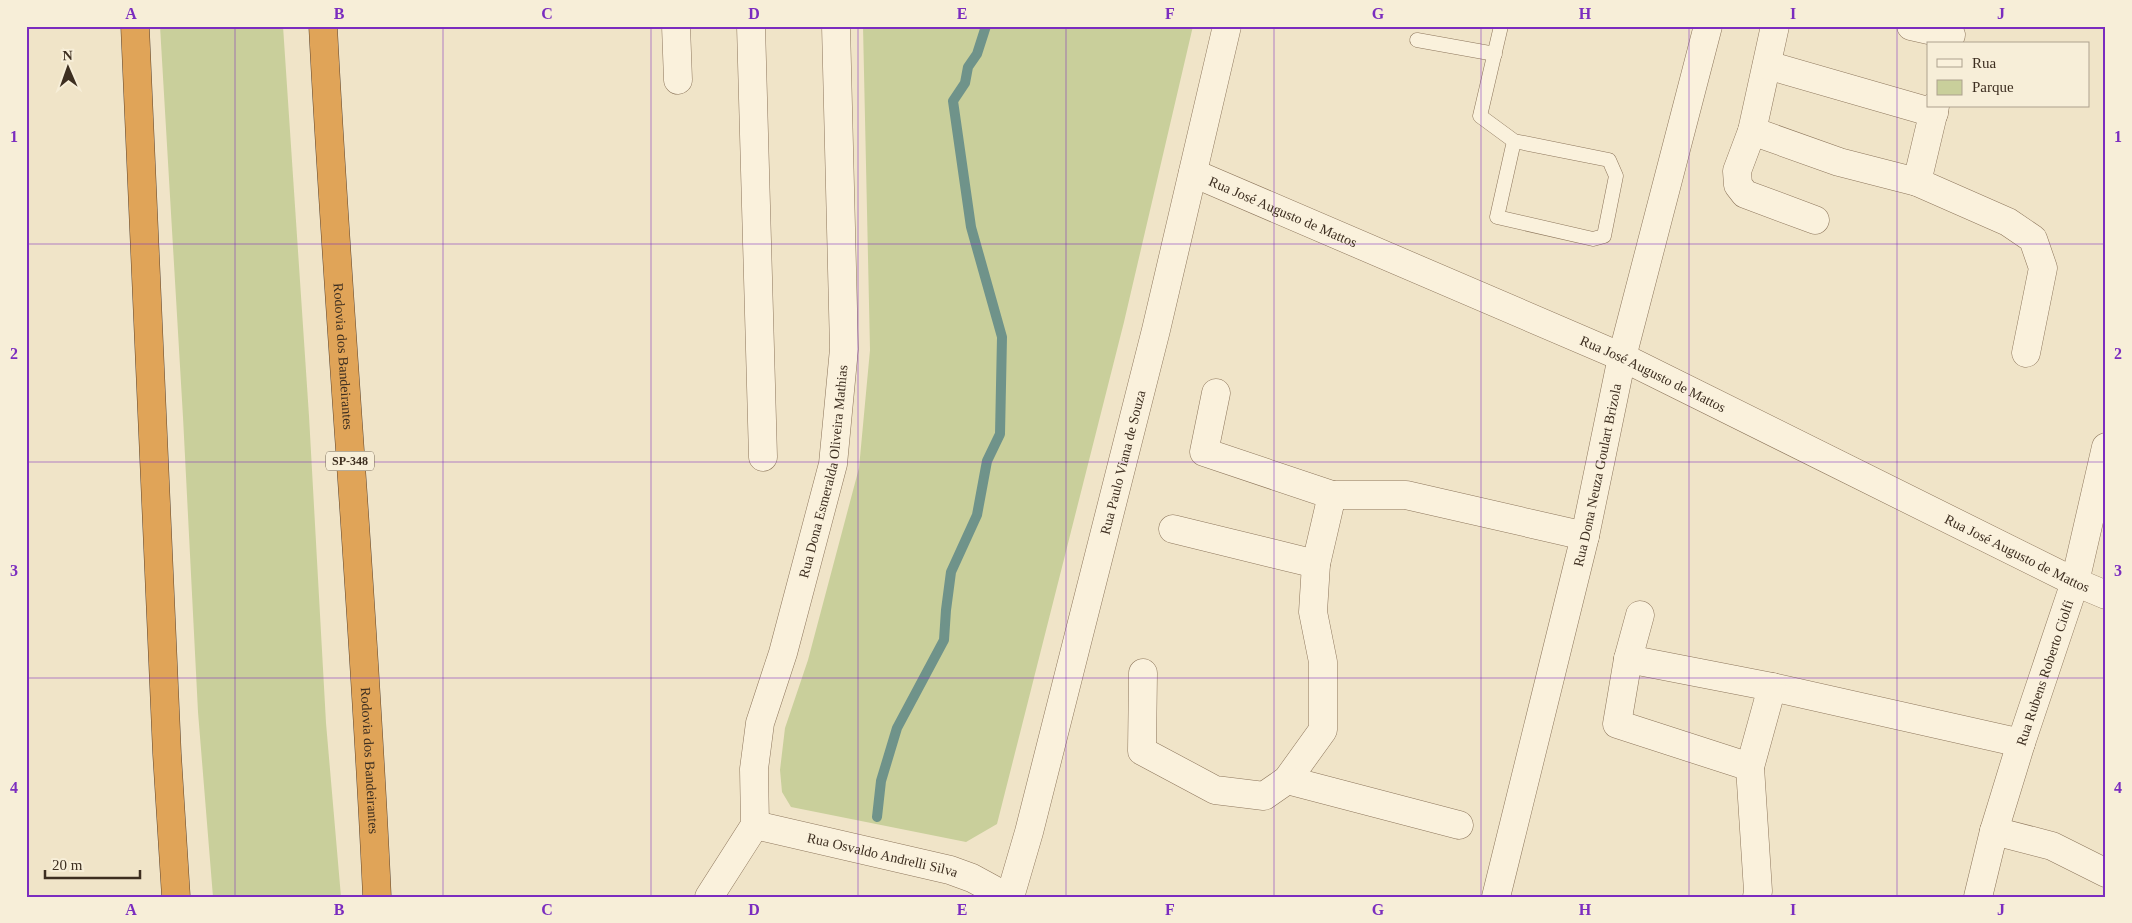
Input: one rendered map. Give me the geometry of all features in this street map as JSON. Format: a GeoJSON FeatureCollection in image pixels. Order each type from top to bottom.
{"type":"FeatureCollection","features":[{"type":"Feature","properties":{"kind":"highway"},"geometry":{"type":"LineString","coordinates":[[134,26],[165,705],[176,897]]}},
{"type":"Feature","properties":{"kind":"highway","name":"Rodovia dos Bandeirantes"},"geometry":{"type":"LineString","coordinates":[[323,26],[329,158],[371,755],[377,897]]}},
{"type":"Feature","properties":{"kind":"street"},"geometry":{"type":"LineString","coordinates":[[676,26],[678,80]]}},
{"type":"Feature","properties":{"kind":"street"},"geometry":{"type":"LineString","coordinates":[[751,26],[763,457]]}},
{"type":"Feature","properties":{"kind":"street","name":"Rua Dona Esmeralda Oliveira Mathias"},"geometry":{"type":"LineString","coordinates":[[755,825],[754,769],[760,723],[783,652],[834,464],[844,349],[836,26]]}},
{"type":"Feature","properties":{"kind":"street","name":"Rua Paulo Viana de Souza"},"geometry":{"type":"LineString","coordinates":[[1008,897],[1032,822],[1154,340],[1227,26]]}},
{"type":"Feature","properties":{"kind":"street","name":"Rua Dona Neuza Goulart Brizola"},"geometry":{"type":"LineString","coordinates":[[1496,897],[1585,536],[1622,357],[1708,26]]}},
{"type":"Feature","properties":{"kind":"street"},"geometry":{"type":"LineString","coordinates":[[1775,26],[1752,131],[1736,171],[1738,185],[1745,194],[1815,220]]}},
{"type":"Feature","properties":{"kind":"street"},"geometry":{"type":"LineString","coordinates":[[1911,26],[1951,35]]}},
{"type":"Feature","properties":{"kind":"street"},"geometry":{"type":"LineString","coordinates":[[1767,66],[1934,110],[1918,182]]}},
{"type":"Feature","properties":{"kind":"street"},"geometry":{"type":"LineString","coordinates":[[1752,131],[1839,162],[1918,182],[2008,222],[2033,239],[2043,268],[2026,353]]}},
{"type":"Feature","properties":{"kind":"street","name":"Rua José Augusto de Mattos"},"geometry":{"type":"LineString","coordinates":[[1193,173],[1622,357],[2075,582],[2106,595]]}},
{"type":"Feature","properties":{"kind":"street"},"geometry":{"type":"LineString","coordinates":[[1216,393],[1204,452],[1332,495],[1406,495],[1585,536]]}},
{"type":"Feature","properties":{"kind":"street","name":"Rua Rubens Roberto Ciolfi"},"geometry":{"type":"LineString","coordinates":[[1978,897],[1994,831],[2021,743],[2075,582],[2106,448]]}},
{"type":"Feature","properties":{"kind":"street"},"geometry":{"type":"LineString","coordinates":[[1143,673],[1142,751],[1215,790],[1264,796],[1287,780],[1324,730],[1323,662],[1313,612],[1316,564],[1332,495]]}},
{"type":"Feature","properties":{"kind":"street"},"geometry":{"type":"LineString","coordinates":[[1173,529],[1316,564]]}},
{"type":"Feature","properties":{"kind":"street"},"geometry":{"type":"LineString","coordinates":[[1640,615],[1628,659],[1617,724],[1750,768]]}},
{"type":"Feature","properties":{"kind":"street"},"geometry":{"type":"LineString","coordinates":[[1628,659],[1772,687],[2021,743]]}},
{"type":"Feature","properties":{"kind":"street"},"geometry":{"type":"LineString","coordinates":[[1757,897],[1750,768],[1772,687]]}},
{"type":"Feature","properties":{"kind":"street"},"geometry":{"type":"LineString","coordinates":[[1287,780],[1459,826]]}},
{"type":"Feature","properties":{"kind":"street"},"geometry":{"type":"LineString","coordinates":[[709,897],[755,825]]}},
{"type":"Feature","properties":{"kind":"street","name":"Rua Osvaldo Andrelli Silva"},"geometry":{"type":"LineString","coordinates":[[755,825],[950,870],[972,878],[1008,897]]}},
{"type":"Feature","properties":{"kind":"street"},"geometry":{"type":"LineString","coordinates":[[1994,831],[2052,846],[2106,873]]}},
{"type":"Feature","properties":{"kind":"lane"},"geometry":{"type":"LineString","coordinates":[[1501,26],[1480,116],[1514,140],[1609,160],[1616,176],[1604,236],[1593,239],[1497,217],[1514,140]]}},
{"type":"Feature","properties":{"kind":"lane"},"geometry":{"type":"LineString","coordinates":[[1417,40],[1494,54]]}},
{"type":"Feature","properties":{"kind":"green space"},"geometry":{"type":"Polygon","coordinates":[[[160,26],[283,26],[309,416],[326,723],[341,897],[213,897],[198,712],[160,26]]]}},
{"type":"Feature","properties":{"kind":"green space"},"geometry":{"type":"Polygon","coordinates":[[[863,26],[1193,26],[1124,322],[997,824],[966,842],[791,807],[782,792],[780,770],[785,728],[808,660],[859,468],[870,350],[863,26]]]}},
{"type":"Feature","properties":{"kind":"waterway"},"geometry":{"type":"LineString","coordinates":[[877,817],[881,781],[897,728],[944,640],[951,572],[977,515],[987,461],[1000,434],[1002,337],[971,227],[953,101],[965,83],[968,67],[977,54],[986,26]]}}]}
